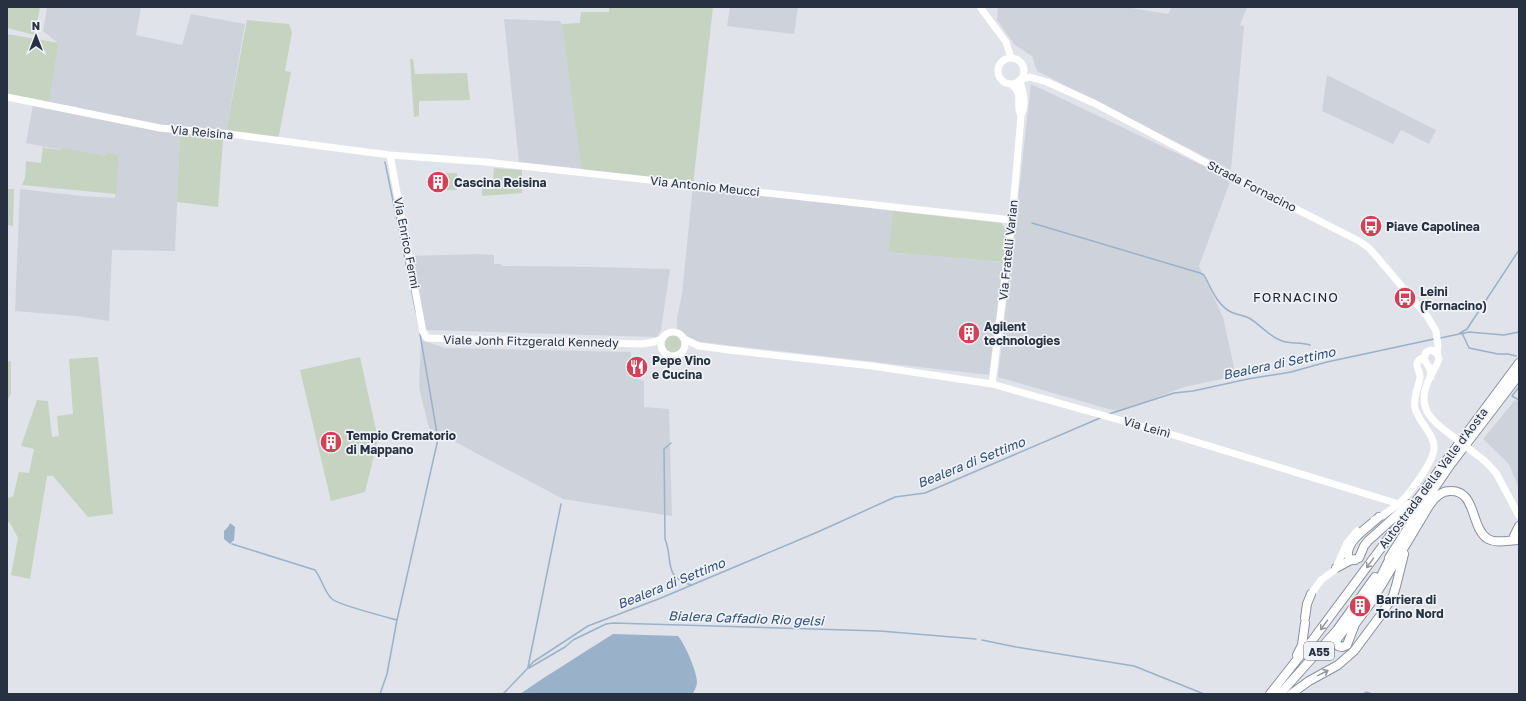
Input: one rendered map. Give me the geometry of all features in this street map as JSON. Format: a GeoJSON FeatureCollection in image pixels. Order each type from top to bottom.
{"type":"FeatureCollection","features":[{"type":"Feature","properties":{"kind":"highway","name":"Autostrada della Valle d'Aosta"},"geometry":{"type":"LineString","coordinates":[[1270,694],[1304,651],[1519,363]]}},
{"type":"Feature","properties":{"kind":"highway","name":"Autostrada della Valle d'Aosta"},"geometry":{"type":"LineString","coordinates":[[1309,661],[1337,630],[1392,554],[1420,509],[1451,464],[1519,374]]}},
{"type":"Feature","properties":{"kind":"highway"},"geometry":{"type":"LineString","coordinates":[[1336,641],[1340,647],[1347,645],[1355,624],[1372,601],[1435,497],[1442,492],[1452,490],[1465,496],[1479,528],[1484,535],[1497,542],[1515,537],[1519,526]]}},
{"type":"Feature","properties":{"kind":"highway"},"geometry":{"type":"LineString","coordinates":[[1336,568],[1360,557],[1364,546],[1368,541],[1422,493]]}},
{"type":"Feature","properties":{"kind":"highway"},"geometry":{"type":"LineString","coordinates":[[1355,560],[1350,559],[1348,556],[1350,545],[1379,517]]}},
{"type":"Feature","properties":{"kind":"highway"},"geometry":{"type":"LineString","coordinates":[[1291,694],[1309,681],[1338,665],[1357,646],[1383,612],[1393,596],[1407,544]]}},
{"type":"Feature","properties":{"kind":"highway"},"geometry":{"type":"LineString","coordinates":[[1309,661],[1336,641],[1372,594],[1392,554]]}},
{"type":"Feature","properties":{"kind":"highway"},"geometry":{"type":"LineString","coordinates":[[1270,694],[1299,652],[1302,645],[1307,604],[1311,594]]}},
{"type":"Feature","properties":{"kind":"highway","name":"A55"},"geometry":{"type":"LineString","coordinates":[[1280,694],[1309,661]]}},
{"type":"Feature","properties":{"kind":"street"},"geometry":{"type":"LineString","coordinates":[[980,7],[1006,42],[1007,59]]}},
{"type":"Feature","properties":{"kind":"street"},"geometry":{"type":"LineString","coordinates":[[1014,58],[1021,62],[1024,69],[1021,80],[1011,84],[1002,82],[998,74],[998,66],[1007,59],[1014,58]]}},
{"type":"Feature","properties":{"kind":"street","name":"Strada Fornacino"},"geometry":{"type":"LineString","coordinates":[[1024,69],[1047,82]]}},
{"type":"Feature","properties":{"kind":"street","name":"Strada Fornacino"},"geometry":{"type":"LineString","coordinates":[[1021,80],[1030,77],[1047,82],[1096,104],[1235,178],[1359,241],[1369,248],[1427,316],[1431,322],[1437,340],[1434,352]]}},
{"type":"Feature","properties":{"kind":"street","name":"Via Fratelli Varian"},"geometry":{"type":"LineString","coordinates":[[992,384],[1012,220],[1021,116],[1024,110],[1021,80]]}},
{"type":"Feature","properties":{"kind":"street","name":"Via Fratelli Varian"},"geometry":{"type":"LineString","coordinates":[[1011,84],[1018,92],[1019,110],[1021,116]]}},
{"type":"Feature","properties":{"kind":"street","name":"Via Reisina"},"geometry":{"type":"LineString","coordinates":[[7,97],[160,128],[222,133],[398,155]]}},
{"type":"Feature","properties":{"kind":"street","name":"Via Enrico Fermi"},"geometry":{"type":"LineString","coordinates":[[390,155],[423,332]]}},
{"type":"Feature","properties":{"kind":"street","name":"Via Antonio Meucci"},"geometry":{"type":"LineString","coordinates":[[398,155],[486,162],[1012,220]]}},
{"type":"Feature","properties":{"kind":"street","name":"Viale Jonh Fitzgerald Kennedy"},"geometry":{"type":"LineString","coordinates":[[423,332],[427,338],[434,339],[642,344],[652,346],[662,351]]}},
{"type":"Feature","properties":{"kind":"street"},"geometry":{"type":"LineString","coordinates":[[684,339],[685,346],[680,355],[673,357],[666,355],[660,347],[662,339],[666,334],[672,332],[680,334],[684,339],[699,346]]}},
{"type":"Feature","properties":{"kind":"street","name":"Viale Jonh Fitzgerald Kennedy"},"geometry":{"type":"LineString","coordinates":[[642,344],[662,339]]}},
{"type":"Feature","properties":{"kind":"street"},"geometry":{"type":"LineString","coordinates":[[684,350],[699,346]]}},
{"type":"Feature","properties":{"kind":"street","name":"Via Leinì"},"geometry":{"type":"LineString","coordinates":[[699,346],[872,366],[992,384],[1112,417],[1399,504]]}},
{"type":"Feature","properties":{"kind":"street"},"geometry":{"type":"LineString","coordinates":[[1431,376],[1426,362],[1426,352],[1434,352],[1440,359],[1424,392],[1426,410],[1432,420],[1486,462],[1496,472],[1519,516]]}},
{"type":"Feature","properties":{"kind":"street"},"geometry":{"type":"LineString","coordinates":[[1426,362],[1432,366],[1437,364]]}},
{"type":"Feature","properties":{"kind":"street"},"geometry":{"type":"LineString","coordinates":[[1311,594],[1324,578],[1336,568],[1345,546],[1350,539],[1364,527],[1399,504],[1430,463],[1434,449],[1431,438],[1420,420],[1415,408],[1415,396],[1420,377],[1419,373],[1426,362]]}},
{"type":"Feature","properties":{"kind":"shaded area"},"geometry":{"type":"Polygon","coordinates":[[[47,7],[141,7],[136,35],[182,45],[191,14],[245,24],[226,131],[171,129],[78,112],[78,107],[48,102],[59,44],[43,31],[47,7]]]}},
{"type":"Feature","properties":{"kind":"shaded area"},"geometry":{"type":"Polygon","coordinates":[[[730,7],[798,7],[794,34],[727,26],[730,7]]]}},
{"type":"Feature","properties":{"kind":"shaded area"},"geometry":{"type":"Polygon","coordinates":[[[998,7],[1125,7],[1168,14],[1171,9],[1169,7],[1247,7],[1240,25],[1244,26],[1231,170],[1037,71],[1032,56],[1015,45],[997,20],[998,7]]]}},
{"type":"Feature","properties":{"kind":"shaded area"},"geometry":{"type":"Polygon","coordinates":[[[504,19],[560,21],[562,24],[583,169],[519,162],[504,19]]]}},
{"type":"Feature","properties":{"kind":"shaded area"},"geometry":{"type":"Polygon","coordinates":[[[1327,75],[1436,130],[1429,144],[1401,130],[1393,144],[1322,111],[1327,75]]]}},
{"type":"Feature","properties":{"kind":"shaded area"},"geometry":{"type":"Polygon","coordinates":[[[1031,84],[1231,179],[1199,266],[1223,317],[1236,376],[1184,387],[1119,412],[998,377],[1031,84]]]}},
{"type":"Feature","properties":{"kind":"shaded area"},"geometry":{"type":"Polygon","coordinates":[[[33,105],[163,132],[180,134],[175,251],[112,250],[109,321],[76,316],[15,311],[20,189],[81,196],[115,198],[119,155],[106,156],[26,143],[33,105]]]}},
{"type":"Feature","properties":{"kind":"shaded area"},"geometry":{"type":"Polygon","coordinates":[[[693,185],[893,211],[888,252],[1003,262],[989,375],[692,341],[680,335],[677,329],[677,318],[682,294],[693,185]]]}},
{"type":"Feature","properties":{"kind":"shaded area"},"geometry":{"type":"Polygon","coordinates":[[[494,255],[494,264],[501,264],[502,266],[670,269],[661,330],[657,337],[426,330],[411,256],[494,255]]]}},
{"type":"Feature","properties":{"kind":"shaded area"},"geometry":{"type":"Polygon","coordinates":[[[421,340],[445,348],[631,352],[630,376],[644,381],[644,407],[669,409],[672,516],[563,499],[429,428],[419,388],[421,340]]]}},
{"type":"Feature","properties":{"kind":"shaded area"},"geometry":{"type":"Polygon","coordinates":[[[1515,400],[1519,402],[1519,489],[1509,464],[1483,439],[1515,400]]]}},
{"type":"Feature","properties":{"kind":"green space"},"geometry":{"type":"Polygon","coordinates":[[[7,7],[40,7],[35,35],[7,28],[7,7]]]}},
{"type":"Feature","properties":{"kind":"green space"},"geometry":{"type":"Polygon","coordinates":[[[609,7],[713,7],[693,185],[582,173],[562,24],[580,23],[581,12],[609,12],[609,7]]]}},
{"type":"Feature","properties":{"kind":"green space"},"geometry":{"type":"Polygon","coordinates":[[[247,20],[289,24],[292,32],[285,71],[291,72],[279,135],[276,138],[226,131],[247,20]]]}},
{"type":"Feature","properties":{"kind":"green space"},"geometry":{"type":"Polygon","coordinates":[[[7,34],[59,43],[48,105],[7,97],[7,34]]]}},
{"type":"Feature","properties":{"kind":"green space"},"geometry":{"type":"Polygon","coordinates":[[[410,59],[413,59],[415,74],[467,73],[470,100],[419,101],[419,116],[414,117],[410,59]]]}},
{"type":"Feature","properties":{"kind":"green space"},"geometry":{"type":"Polygon","coordinates":[[[180,134],[223,139],[218,207],[177,202],[180,134]]]}},
{"type":"Feature","properties":{"kind":"green space"},"geometry":{"type":"Polygon","coordinates":[[[43,146],[45,148],[61,150],[62,148],[106,156],[107,153],[119,155],[116,194],[22,185],[25,178],[26,161],[41,163],[43,146]]]}},
{"type":"Feature","properties":{"kind":"green space"},"geometry":{"type":"Polygon","coordinates":[[[494,168],[522,170],[522,193],[482,196],[482,183],[493,183],[494,168]]]}},
{"type":"Feature","properties":{"kind":"green space"},"geometry":{"type":"Polygon","coordinates":[[[441,173],[457,173],[457,190],[441,190],[441,173]]]}},
{"type":"Feature","properties":{"kind":"green space"},"geometry":{"type":"Polygon","coordinates":[[[7,189],[14,189],[13,226],[7,225],[7,189]]]}},
{"type":"Feature","properties":{"kind":"green space"},"geometry":{"type":"Polygon","coordinates":[[[893,211],[1001,223],[1007,230],[1003,262],[888,252],[893,211]]]}},
{"type":"Feature","properties":{"kind":"green space"},"geometry":{"type":"Polygon","coordinates":[[[673,334],[680,337],[683,344],[680,351],[673,354],[666,351],[663,344],[666,337],[673,334]]]}},
{"type":"Feature","properties":{"kind":"green space"},"geometry":{"type":"Polygon","coordinates":[[[98,357],[113,514],[88,517],[53,476],[47,476],[30,579],[11,575],[18,538],[10,523],[7,522],[7,498],[13,497],[19,472],[29,473],[34,449],[21,446],[37,400],[48,401],[52,437],[59,436],[57,416],[73,414],[69,359],[98,357]]]}},
{"type":"Feature","properties":{"kind":"green space"},"geometry":{"type":"Polygon","coordinates":[[[360,357],[378,439],[365,492],[331,501],[300,370],[360,357]]]}},
{"type":"Feature","properties":{"kind":"green space"},"geometry":{"type":"Polygon","coordinates":[[[11,361],[11,393],[7,402],[7,362],[11,361]]]}},
{"type":"Feature","properties":{"kind":"water"},"geometry":{"type":"Polygon","coordinates":[[[230,523],[235,527],[234,540],[230,544],[224,539],[224,531],[230,523]]]}},
{"type":"Feature","properties":{"kind":"water"},"geometry":{"type":"Polygon","coordinates":[[[613,634],[678,636],[687,651],[695,672],[697,684],[693,694],[520,694],[554,671],[613,634]]]}},
{"type":"Feature","properties":{"kind":"waterway"},"geometry":{"type":"LineString","coordinates":[[385,162],[416,312]]}},
{"type":"Feature","properties":{"kind":"waterway"},"geometry":{"type":"LineString","coordinates":[[1032,223],[1200,273],[1204,275],[1218,301],[1226,309],[1249,318],[1277,339],[1310,345]]}},
{"type":"Feature","properties":{"kind":"waterway"},"geometry":{"type":"LineString","coordinates":[[1460,333],[1467,329],[1519,250]]}},
{"type":"Feature","properties":{"kind":"waterway"},"geometry":{"type":"LineString","coordinates":[[1440,338],[1469,332],[1504,335],[1519,332]]}},
{"type":"Feature","properties":{"kind":"waterway"},"geometry":{"type":"LineString","coordinates":[[1462,333],[1469,348],[1516,356]]}},
{"type":"Feature","properties":{"kind":"waterway"},"geometry":{"type":"LineString","coordinates":[[397,620],[438,439],[420,334]]}},
{"type":"Feature","properties":{"kind":"waterway","name":"Bealera di Settimo"},"geometry":{"type":"LineString","coordinates":[[1109,414],[1174,393],[1193,391],[1248,379],[1291,372],[1327,362],[1434,339]]}},
{"type":"Feature","properties":{"kind":"waterway"},"geometry":{"type":"LineString","coordinates":[[1519,387],[1512,396],[1519,400]]}},
{"type":"Feature","properties":{"kind":"waterway","name":"Bealera di Settimo"},"geometry":{"type":"LineString","coordinates":[[503,694],[533,662],[588,626],[661,598],[820,531],[895,497],[925,493],[1100,418]]}},
{"type":"Feature","properties":{"kind":"waterway"},"geometry":{"type":"LineString","coordinates":[[671,443],[664,449],[665,539],[668,547],[672,572],[676,577],[691,585]]}},
{"type":"Feature","properties":{"kind":"waterway"},"geometry":{"type":"LineString","coordinates":[[528,667],[561,504]]}},
{"type":"Feature","properties":{"kind":"waterway"},"geometry":{"type":"LineString","coordinates":[[232,544],[315,570],[327,593],[336,602],[397,620],[387,674],[380,694]]}},
{"type":"Feature","properties":{"kind":"waterway","name":"Bialera Caffadio Rio gelsi"},"geometry":{"type":"LineString","coordinates":[[529,668],[565,647],[573,640],[606,624],[613,623],[880,631],[976,639]]}},
{"type":"Feature","properties":{"kind":"waterway","name":"Bialera Caffadio Rio gelsi"},"geometry":{"type":"LineString","coordinates":[[982,640],[1134,666],[1204,694]]}},
{"type":"Feature","properties":{"kind":"waterway","name":"Bialera Caffadio Rio gelsi"},"geometry":{"type":"LineString","coordinates":[[1363,694],[1366,692],[1372,694]]}},
{"type":"Feature","properties":{"kind":"place","name":"Cascina Reisina"},"geometry":{"type":"Point","coordinates":[438,182]}},
{"type":"Feature","properties":{"kind":"place","name":"Piave Capolinea"},"geometry":{"type":"Point","coordinates":[1371,226]}},
{"type":"Feature","properties":{"kind":"place","name":"Leini (Fornacino)"},"geometry":{"type":"Point","coordinates":[1405,298]}},
{"type":"Feature","properties":{"kind":"place","name":"Agilent technologies"},"geometry":{"type":"Point","coordinates":[969,333]}},
{"type":"Feature","properties":{"kind":"place","name":"Pepe Vino e Cucina"},"geometry":{"type":"Point","coordinates":[637,367]}},
{"type":"Feature","properties":{"kind":"place","name":"Tempio Crematorio di Mappano"},"geometry":{"type":"Point","coordinates":[331,442]}},
{"type":"Feature","properties":{"kind":"place","name":"Barriera di Torino Nord"},"geometry":{"type":"Point","coordinates":[1360,606]}},
{"type":"Feature","properties":{"kind":"district","name":"FORNACINO"},"geometry":{"type":"Point","coordinates":[1296,297]}}]}
